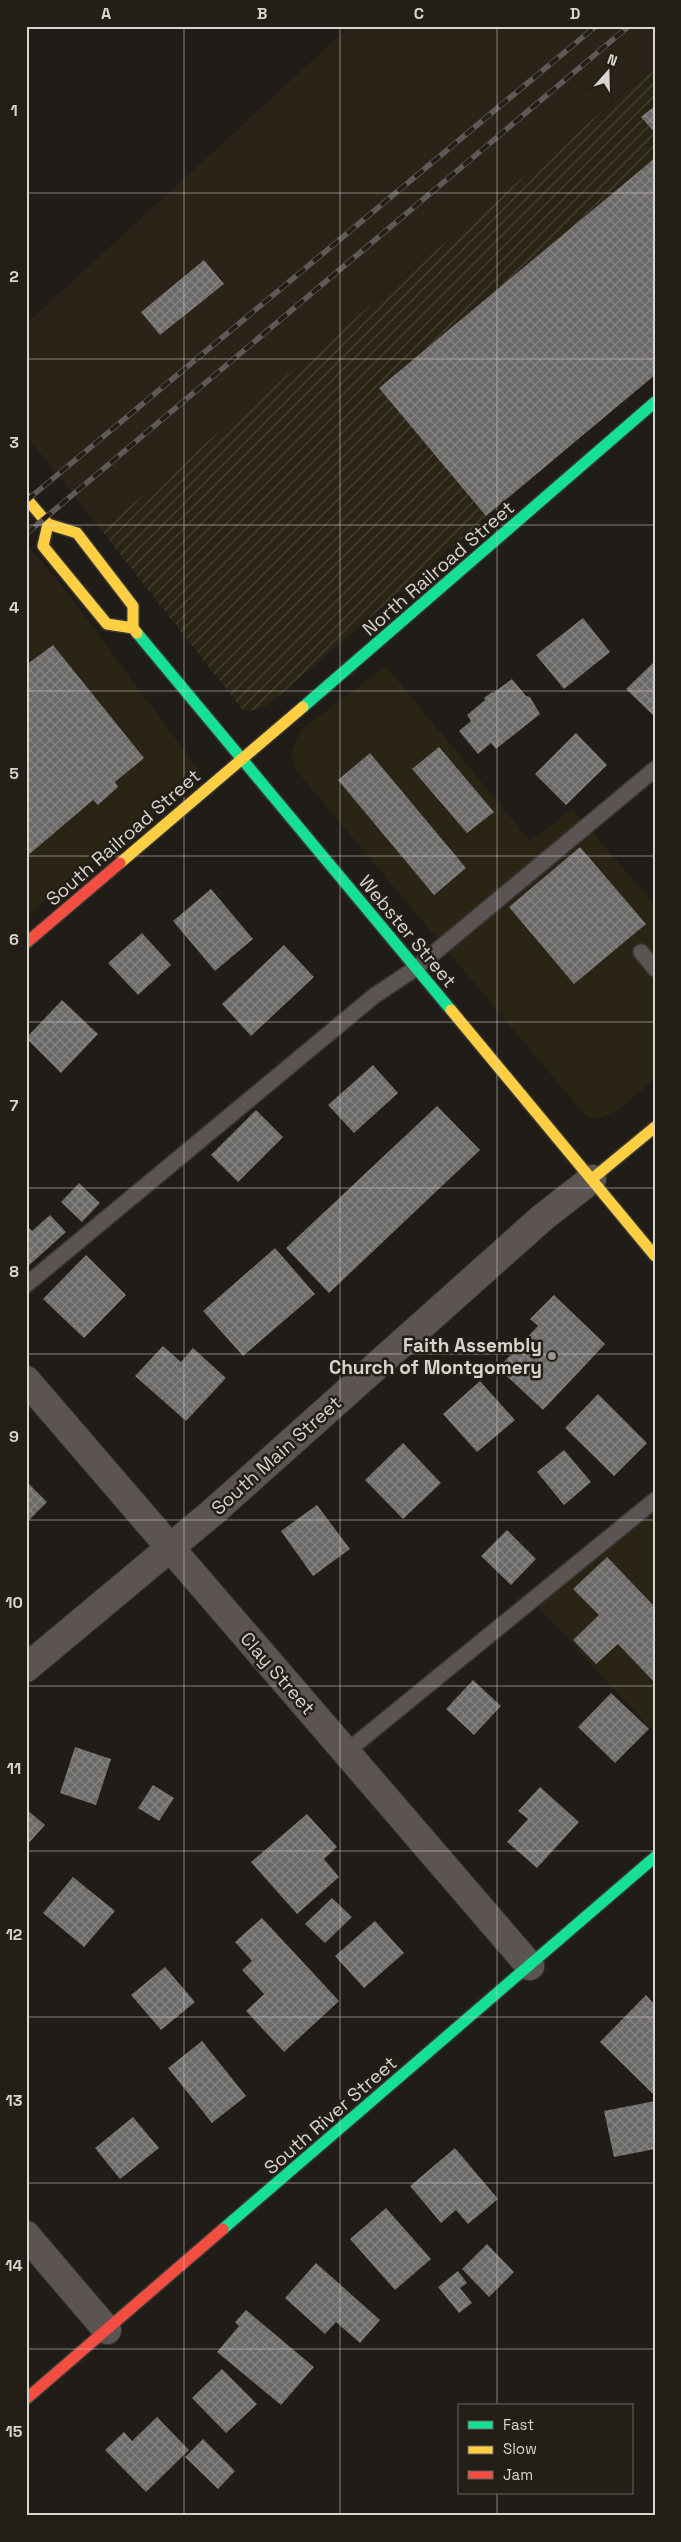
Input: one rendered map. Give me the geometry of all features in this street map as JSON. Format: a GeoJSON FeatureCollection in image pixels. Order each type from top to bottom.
{"type":"FeatureCollection","features":[{"type":"Feature","properties":{"kind":"street","name":"North Railroad Street"},"geometry":{"type":"LineString","coordinates":[[243,758],[655,402]]}},
{"type":"Feature","properties":{"kind":"street"},"geometry":{"type":"LineString","coordinates":[[26,498],[48,524],[77,534],[133,606],[134,628],[107,624],[72,582],[43,546],[48,524]]}},
{"type":"Feature","properties":{"kind":"street","name":"Webster Street"},"geometry":{"type":"LineString","coordinates":[[134,628],[655,1256]]}},
{"type":"Feature","properties":{"kind":"street","name":"South Railroad Street"},"geometry":{"type":"LineString","coordinates":[[26,943],[243,758]]}},
{"type":"Feature","properties":{"kind":"street"},"geometry":{"type":"LineString","coordinates":[[592,1179],[655,1127]]}},
{"type":"Feature","properties":{"kind":"street","name":"South Main Street"},"geometry":{"type":"LineString","coordinates":[[26,1668],[220,1505],[542,1218],[592,1179]]}},
{"type":"Feature","properties":{"kind":"street","name":"Clay Street"},"geometry":{"type":"LineString","coordinates":[[26,1380],[530,1966]]}},
{"type":"Feature","properties":{"kind":"street","name":"South River Street"},"geometry":{"type":"LineString","coordinates":[[26,2399],[655,1857]]}},
{"type":"Feature","properties":{"kind":"street"},"geometry":{"type":"LineString","coordinates":[[26,2235],[107,2330]]}},
{"type":"Feature","properties":{"kind":"lane"},"geometry":{"type":"LineString","coordinates":[[26,1285],[374,996],[416,968],[655,768]]}},
{"type":"Feature","properties":{"kind":"lane"},"geometry":{"type":"LineString","coordinates":[[641,952],[655,969]]}},
{"type":"Feature","properties":{"kind":"lane"},"geometry":{"type":"LineString","coordinates":[[346,1752],[655,1500]]}},
{"type":"Feature","properties":{"kind":"shaded area"},"geometry":{"type":"Polygon","coordinates":[[[350,26],[655,26],[655,67],[101,530],[26,435],[26,324],[350,26]]]}},
{"type":"Feature","properties":{"kind":"shaded area"},"geometry":{"type":"Polygon","coordinates":[[[655,67],[655,373],[268,705],[251,711],[242,709],[101,530],[655,67]]]}},
{"type":"Feature","properties":{"kind":"shaded area"},"geometry":{"type":"Polygon","coordinates":[[[26,544],[60,583],[26,611],[26,544]]]}},
{"type":"Feature","properties":{"kind":"shaded area"},"geometry":{"type":"Polygon","coordinates":[[[60,583],[201,773],[26,916],[26,611],[60,583]]]}},
{"type":"Feature","properties":{"kind":"shaded area"},"geometry":{"type":"Polygon","coordinates":[[[386,666],[530,841],[572,809],[655,905],[655,1079],[615,1112],[596,1119],[585,1115],[295,769],[292,752],[301,730],[386,666]]]}},
{"type":"Feature","properties":{"kind":"shaded area"},"geometry":{"type":"Polygon","coordinates":[[[655,1495],[655,1733],[530,1598],[655,1495]]]}},
{"type":"Feature","properties":{"kind":"building"},"geometry":{"type":"Polygon","coordinates":[[[655,106],[655,133],[641,117],[655,106]]]}},
{"type":"Feature","properties":{"kind":"building"},"geometry":{"type":"Polygon","coordinates":[[[655,158],[655,375],[486,516],[379,388],[655,158]]]}},
{"type":"Feature","properties":{"kind":"building"},"geometry":{"type":"Polygon","coordinates":[[[204,260],[224,284],[160,335],[141,312],[204,260]]]}},
{"type":"Feature","properties":{"kind":"building"},"geometry":{"type":"Polygon","coordinates":[[[583,618],[610,652],[564,689],[536,655],[583,618]]]}},
{"type":"Feature","properties":{"kind":"building"},"geometry":{"type":"Polygon","coordinates":[[[53,645],[144,758],[115,782],[118,787],[98,805],[93,800],[26,857],[26,665],[53,645]]]}},
{"type":"Feature","properties":{"kind":"building"},"geometry":{"type":"Polygon","coordinates":[[[655,661],[655,717],[626,689],[655,661]]]}},
{"type":"Feature","properties":{"kind":"building"},"geometry":{"type":"Polygon","coordinates":[[[512,679],[526,696],[530,697],[540,714],[496,749],[491,743],[478,754],[459,731],[471,721],[467,715],[485,700],[484,698],[512,679]]]}},
{"type":"Feature","properties":{"kind":"building"},"geometry":{"type":"Polygon","coordinates":[[[576,733],[607,765],[566,805],[535,774],[576,733]]]}},
{"type":"Feature","properties":{"kind":"building"},"geometry":{"type":"Polygon","coordinates":[[[439,747],[494,812],[467,833],[412,769],[439,747]]]}},
{"type":"Feature","properties":{"kind":"building"},"geometry":{"type":"Polygon","coordinates":[[[370,753],[466,868],[434,895],[338,780],[370,753]]]}},
{"type":"Feature","properties":{"kind":"building"},"geometry":{"type":"Polygon","coordinates":[[[580,847],[646,924],[574,984],[509,907],[580,847]]]}},
{"type":"Feature","properties":{"kind":"building"},"geometry":{"type":"Polygon","coordinates":[[[211,889],[253,939],[215,971],[173,921],[211,889]]]}},
{"type":"Feature","properties":{"kind":"building"},"geometry":{"type":"Polygon","coordinates":[[[142,933],[171,965],[138,995],[108,963],[142,933]]]}},
{"type":"Feature","properties":{"kind":"building"},"geometry":{"type":"Polygon","coordinates":[[[284,945],[314,977],[251,1036],[222,1004],[284,945]]]}},
{"type":"Feature","properties":{"kind":"building"},"geometry":{"type":"Polygon","coordinates":[[[62,1000],[98,1034],[61,1073],[26,1038],[62,1000]]]}},
{"type":"Feature","properties":{"kind":"building"},"geometry":{"type":"Polygon","coordinates":[[[373,1065],[398,1093],[354,1133],[328,1105],[373,1065]]]}},
{"type":"Feature","properties":{"kind":"building"},"geometry":{"type":"Polygon","coordinates":[[[437,1106],[480,1150],[329,1293],[286,1248],[437,1106]]]}},
{"type":"Feature","properties":{"kind":"building"},"geometry":{"type":"Polygon","coordinates":[[[256,1110],[283,1137],[238,1182],[211,1155],[256,1110]]]}},
{"type":"Feature","properties":{"kind":"building"},"geometry":{"type":"Polygon","coordinates":[[[79,1183],[100,1203],[82,1222],[61,1202],[79,1183]]]}},
{"type":"Feature","properties":{"kind":"building"},"geometry":{"type":"Polygon","coordinates":[[[50,1215],[66,1232],[26,1268],[26,1225],[32,1231],[50,1215]]]}},
{"type":"Feature","properties":{"kind":"building"},"geometry":{"type":"Polygon","coordinates":[[[275,1248],[315,1294],[243,1356],[203,1311],[275,1248]]]}},
{"type":"Feature","properties":{"kind":"building"},"geometry":{"type":"Polygon","coordinates":[[[86,1255],[126,1295],[84,1338],[43,1299],[86,1255]]]}},
{"type":"Feature","properties":{"kind":"building","name":"Faith Assembly Church of Montgomery"},"geometry":{"type":"Polygon","coordinates":[[[554,1295],[605,1344],[543,1410],[498,1368],[538,1326],[530,1319],[554,1295]]]}},
{"type":"Feature","properties":{"kind":"building"},"geometry":{"type":"Polygon","coordinates":[[[163,1346],[181,1362],[193,1348],[226,1378],[186,1421],[135,1376],[163,1346]]]}},
{"type":"Feature","properties":{"kind":"building"},"geometry":{"type":"Polygon","coordinates":[[[480,1381],[515,1420],[477,1452],[443,1414],[480,1381]]]}},
{"type":"Feature","properties":{"kind":"building"},"geometry":{"type":"Polygon","coordinates":[[[598,1394],[647,1443],[614,1476],[565,1428],[598,1394]]]}},
{"type":"Feature","properties":{"kind":"building"},"geometry":{"type":"Polygon","coordinates":[[[403,1443],[441,1483],[403,1519],[365,1480],[403,1443]]]}},
{"type":"Feature","properties":{"kind":"building"},"geometry":{"type":"Polygon","coordinates":[[[564,1450],[591,1482],[564,1505],[537,1472],[564,1450]]]}},
{"type":"Feature","properties":{"kind":"building"},"geometry":{"type":"Polygon","coordinates":[[[26,1481],[47,1502],[26,1523],[26,1481]]]}},
{"type":"Feature","properties":{"kind":"building"},"geometry":{"type":"Polygon","coordinates":[[[317,1505],[350,1549],[313,1576],[281,1531],[317,1505]]]}},
{"type":"Feature","properties":{"kind":"building"},"geometry":{"type":"Polygon","coordinates":[[[507,1530],[536,1559],[511,1585],[481,1556],[507,1530]]]}},
{"type":"Feature","properties":{"kind":"building"},"geometry":{"type":"Polygon","coordinates":[[[607,1557],[655,1607],[655,1683],[618,1644],[596,1664],[573,1640],[599,1615],[573,1589],[607,1557]]]}},
{"type":"Feature","properties":{"kind":"building"},"geometry":{"type":"Polygon","coordinates":[[[473,1680],[501,1706],[474,1735],[446,1709],[473,1680]]]}},
{"type":"Feature","properties":{"kind":"building"},"geometry":{"type":"Polygon","coordinates":[[[611,1693],[649,1729],[615,1763],[578,1727],[611,1693]]]}},
{"type":"Feature","properties":{"kind":"building"},"geometry":{"type":"Polygon","coordinates":[[[75,1747],[111,1759],[96,1805],[60,1793],[75,1747]]]}},
{"type":"Feature","properties":{"kind":"building"},"geometry":{"type":"Polygon","coordinates":[[[153,1785],[174,1798],[159,1821],[138,1808],[153,1785]]]}},
{"type":"Feature","properties":{"kind":"building"},"geometry":{"type":"Polygon","coordinates":[[[540,1787],[579,1822],[537,1868],[507,1842],[528,1819],[518,1811],[540,1787]]]}},
{"type":"Feature","properties":{"kind":"building"},"geometry":{"type":"Polygon","coordinates":[[[26,1809],[45,1825],[26,1846],[26,1809]]]}},
{"type":"Feature","properties":{"kind":"building"},"geometry":{"type":"Polygon","coordinates":[[[307,1814],[337,1847],[324,1859],[339,1877],[297,1914],[251,1862],[307,1814]]]}},
{"type":"Feature","properties":{"kind":"building"},"geometry":{"type":"Polygon","coordinates":[[[73,1877],[115,1911],[84,1947],[43,1913],[73,1877]]]}},
{"type":"Feature","properties":{"kind":"building"},"geometry":{"type":"Polygon","coordinates":[[[332,1898],[352,1917],[325,1943],[305,1924],[332,1898]]]}},
{"type":"Feature","properties":{"kind":"building"},"geometry":{"type":"Polygon","coordinates":[[[262,1918],[339,2001],[284,2052],[246,2011],[264,1994],[242,1970],[252,1961],[235,1942],[262,1918]]]}},
{"type":"Feature","properties":{"kind":"building"},"geometry":{"type":"Polygon","coordinates":[[[375,1921],[404,1953],[364,1988],[335,1956],[375,1921]]]}},
{"type":"Feature","properties":{"kind":"building"},"geometry":{"type":"Polygon","coordinates":[[[165,1967],[195,2002],[161,2030],[131,1995],[165,1967]]]}},
{"type":"Feature","properties":{"kind":"building"},"geometry":{"type":"Polygon","coordinates":[[[646,1995],[655,2005],[655,2092],[653,2094],[600,2042],[646,1995]]]}},
{"type":"Feature","properties":{"kind":"building"},"geometry":{"type":"Polygon","coordinates":[[[202,2041],[246,2096],[212,2123],[168,2068],[202,2041]]]}},
{"type":"Feature","properties":{"kind":"building"},"geometry":{"type":"Polygon","coordinates":[[[655,2101],[655,2149],[614,2157],[604,2111],[655,2101]]]}},
{"type":"Feature","properties":{"kind":"building"},"geometry":{"type":"Polygon","coordinates":[[[133,2117],[159,2148],[120,2179],[95,2148],[133,2117]]]}},
{"type":"Feature","properties":{"kind":"building"},"geometry":{"type":"Polygon","coordinates":[[[455,2148],[498,2199],[468,2224],[456,2210],[441,2223],[410,2186],[455,2148]]]}},
{"type":"Feature","properties":{"kind":"building"},"geometry":{"type":"Polygon","coordinates":[[[386,2208],[431,2259],[395,2290],[350,2239],[386,2208]]]}},
{"type":"Feature","properties":{"kind":"building"},"geometry":{"type":"Polygon","coordinates":[[[487,2244],[514,2272],[489,2297],[462,2269],[487,2244]]]}},
{"type":"Feature","properties":{"kind":"building"},"geometry":{"type":"Polygon","coordinates":[[[316,2263],[380,2320],[360,2343],[336,2322],[325,2334],[285,2298],[316,2263]]]}},
{"type":"Feature","properties":{"kind":"building"},"geometry":{"type":"Polygon","coordinates":[[[458,2271],[467,2283],[460,2288],[472,2303],[459,2313],[438,2287],[458,2271]]]}},
{"type":"Feature","properties":{"kind":"building"},"geometry":{"type":"Polygon","coordinates":[[[246,2310],[314,2367],[281,2405],[217,2352],[239,2326],[235,2322],[246,2310]]]}},
{"type":"Feature","properties":{"kind":"building"},"geometry":{"type":"Polygon","coordinates":[[[222,2369],[257,2404],[226,2433],[192,2398],[222,2369]]]}},
{"type":"Feature","properties":{"kind":"building"},"geometry":{"type":"Polygon","coordinates":[[[157,2417],[189,2450],[146,2492],[105,2450],[124,2432],[132,2441],[157,2417]]]}},
{"type":"Feature","properties":{"kind":"building"},"geometry":{"type":"Polygon","coordinates":[[[203,2439],[235,2471],[218,2489],[185,2457],[203,2439]]]}},
{"type":"Feature","properties":{"kind":"railway"},"geometry":{"type":"LineString","coordinates":[[26,501],[596,26]]}},
{"type":"Feature","properties":{"kind":"railway"},"geometry":{"type":"LineString","coordinates":[[26,534],[629,26]]}},
{"type":"Feature","properties":{"kind":"traffic: fast"},"geometry":{"type":"LineString","coordinates":[[303,707],[655,402]]}},
{"type":"Feature","properties":{"kind":"traffic: fast"},"geometry":{"type":"LineString","coordinates":[[137,633],[451,1010]]}},
{"type":"Feature","properties":{"kind":"traffic: fast"},"geometry":{"type":"LineString","coordinates":[[223,2229],[655,1857]]}},
{"type":"Feature","properties":{"kind":"traffic: slow"},"geometry":{"type":"LineString","coordinates":[[26,498],[48,524],[77,533],[133,606],[133,628],[137,633]]}},
{"type":"Feature","properties":{"kind":"traffic: slow"},"geometry":{"type":"LineString","coordinates":[[48,524],[43,546],[107,624],[133,628]]}},
{"type":"Feature","properties":{"kind":"traffic: slow"},"geometry":{"type":"LineString","coordinates":[[120,863],[303,707]]}},
{"type":"Feature","properties":{"kind":"traffic: slow"},"geometry":{"type":"LineString","coordinates":[[451,1010],[655,1256]]}},
{"type":"Feature","properties":{"kind":"traffic: slow"},"geometry":{"type":"LineString","coordinates":[[592,1179],[655,1127]]}},
{"type":"Feature","properties":{"kind":"traffic: jam"},"geometry":{"type":"LineString","coordinates":[[26,943],[120,863]]}},
{"type":"Feature","properties":{"kind":"traffic: jam"},"geometry":{"type":"LineString","coordinates":[[26,2399],[223,2229]]}},
{"type":"Feature","properties":{"kind":"place","name":"Faith Assembly Church of Montgomery"},"geometry":{"type":"Point","coordinates":[552,1356]}}]}
